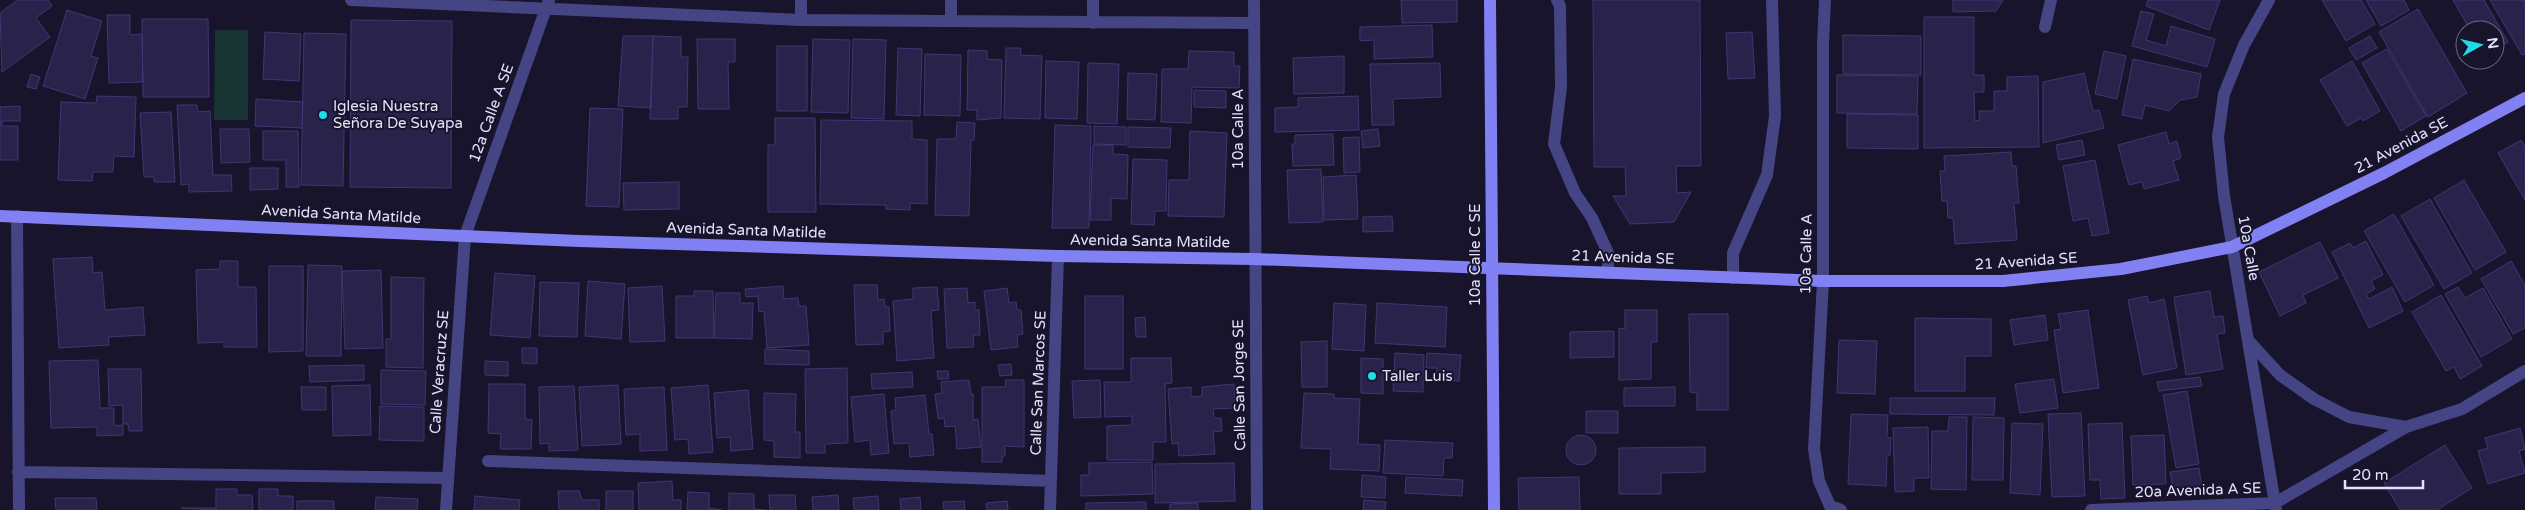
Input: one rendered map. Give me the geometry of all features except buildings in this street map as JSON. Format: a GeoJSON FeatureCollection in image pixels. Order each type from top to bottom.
{"type":"FeatureCollection","features":[{"type":"Feature","properties":{"kind":"street"},"geometry":{"type":"LineString","coordinates":[[351,0],[547,5],[801,20],[1254,23]]}},
{"type":"Feature","properties":{"kind":"street"},"geometry":{"type":"LineString","coordinates":[[801,0],[801,20]]}},
{"type":"Feature","properties":{"kind":"street"},"geometry":{"type":"LineString","coordinates":[[950,20],[951,0]]}},
{"type":"Feature","properties":{"kind":"street"},"geometry":{"type":"LineString","coordinates":[[1093,0],[1093,23]]}},
{"type":"Feature","properties":{"kind":"street","name":"10a Calle A"},"geometry":{"type":"LineString","coordinates":[[1254,0],[1254,259]]}},
{"type":"Feature","properties":{"kind":"street","name":"10a Calle C SE"},"geometry":{"type":"LineString","coordinates":[[1490,0],[1494,510]]}},
{"type":"Feature","properties":{"kind":"street"},"geometry":{"type":"LineString","coordinates":[[1557,0],[1560,6],[1560,87],[1554,144],[1575,193],[1592,218],[1608,253],[1608,273]]}},
{"type":"Feature","properties":{"kind":"street"},"geometry":{"type":"LineString","coordinates":[[1733,278],[1733,253],[1766,175],[1775,116],[1772,0]]}},
{"type":"Feature","properties":{"kind":"street","name":"10a Calle A"},"geometry":{"type":"LineString","coordinates":[[1825,0],[1823,44],[1822,281],[1814,449],[1819,481],[1836,508]]}},
{"type":"Feature","properties":{"kind":"street"},"geometry":{"type":"LineString","coordinates":[[2045,27],[2050,0]]}},
{"type":"Feature","properties":{"kind":"street","name":"10a Calle"},"geometry":{"type":"LineString","coordinates":[[2269,0],[2244,45],[2224,94],[2218,137],[2232,247],[2275,507]]}},
{"type":"Feature","properties":{"kind":"street","name":"12a Calle A SE"},"geometry":{"type":"LineString","coordinates":[[465,236],[547,5]]}},
{"type":"Feature","properties":{"kind":"street","name":"21 Avenida SE"},"geometry":{"type":"LineString","coordinates":[[1491,269],[1822,281],[2003,281],[2121,269],[2232,247],[2384,174],[2525,98]]}},
{"type":"Feature","properties":{"kind":"street","name":"Avenida Santa Matilde"},"geometry":{"type":"LineString","coordinates":[[0,216],[465,236],[1058,256],[1254,259],[1491,269]]}},
{"type":"Feature","properties":{"kind":"street"},"geometry":{"type":"LineString","coordinates":[[17,216],[19,510]]}},
{"type":"Feature","properties":{"kind":"street","name":"Calle Veracruz SE"},"geometry":{"type":"LineString","coordinates":[[446,510],[465,236]]}},
{"type":"Feature","properties":{"kind":"street","name":"Calle San Marcos SE"},"geometry":{"type":"LineString","coordinates":[[1050,510],[1058,256]]}},
{"type":"Feature","properties":{"kind":"street","name":"Calle San Jorge SE"},"geometry":{"type":"LineString","coordinates":[[1254,259],[1257,510]]}},
{"type":"Feature","properties":{"kind":"street"},"geometry":{"type":"LineString","coordinates":[[2248,340],[2280,375],[2314,399],[2349,417],[2406,427]]}},
{"type":"Feature","properties":{"kind":"street","name":"20a Avenida A SE"},"geometry":{"type":"LineString","coordinates":[[2091,510],[2275,507],[2406,427],[2462,409],[2525,371]]}},
{"type":"Feature","properties":{"kind":"street"},"geometry":{"type":"LineString","coordinates":[[488,461],[1051,482]]}},
{"type":"Feature","properties":{"kind":"street"},"geometry":{"type":"LineString","coordinates":[[18,472],[448,478]]}},
{"type":"Feature","properties":{"kind":"green space"},"geometry":{"type":"Polygon","coordinates":[[[215,30],[248,30],[248,120],[214,120],[215,30]]]}},
{"type":"Feature","properties":{"kind":"place","name":"Iglesia Nuestra Señora De Suyapa"},"geometry":{"type":"Point","coordinates":[323,115]}},
{"type":"Feature","properties":{"kind":"place","name":"Taller Luis"},"geometry":{"type":"Point","coordinates":[1372,376]}}]}
